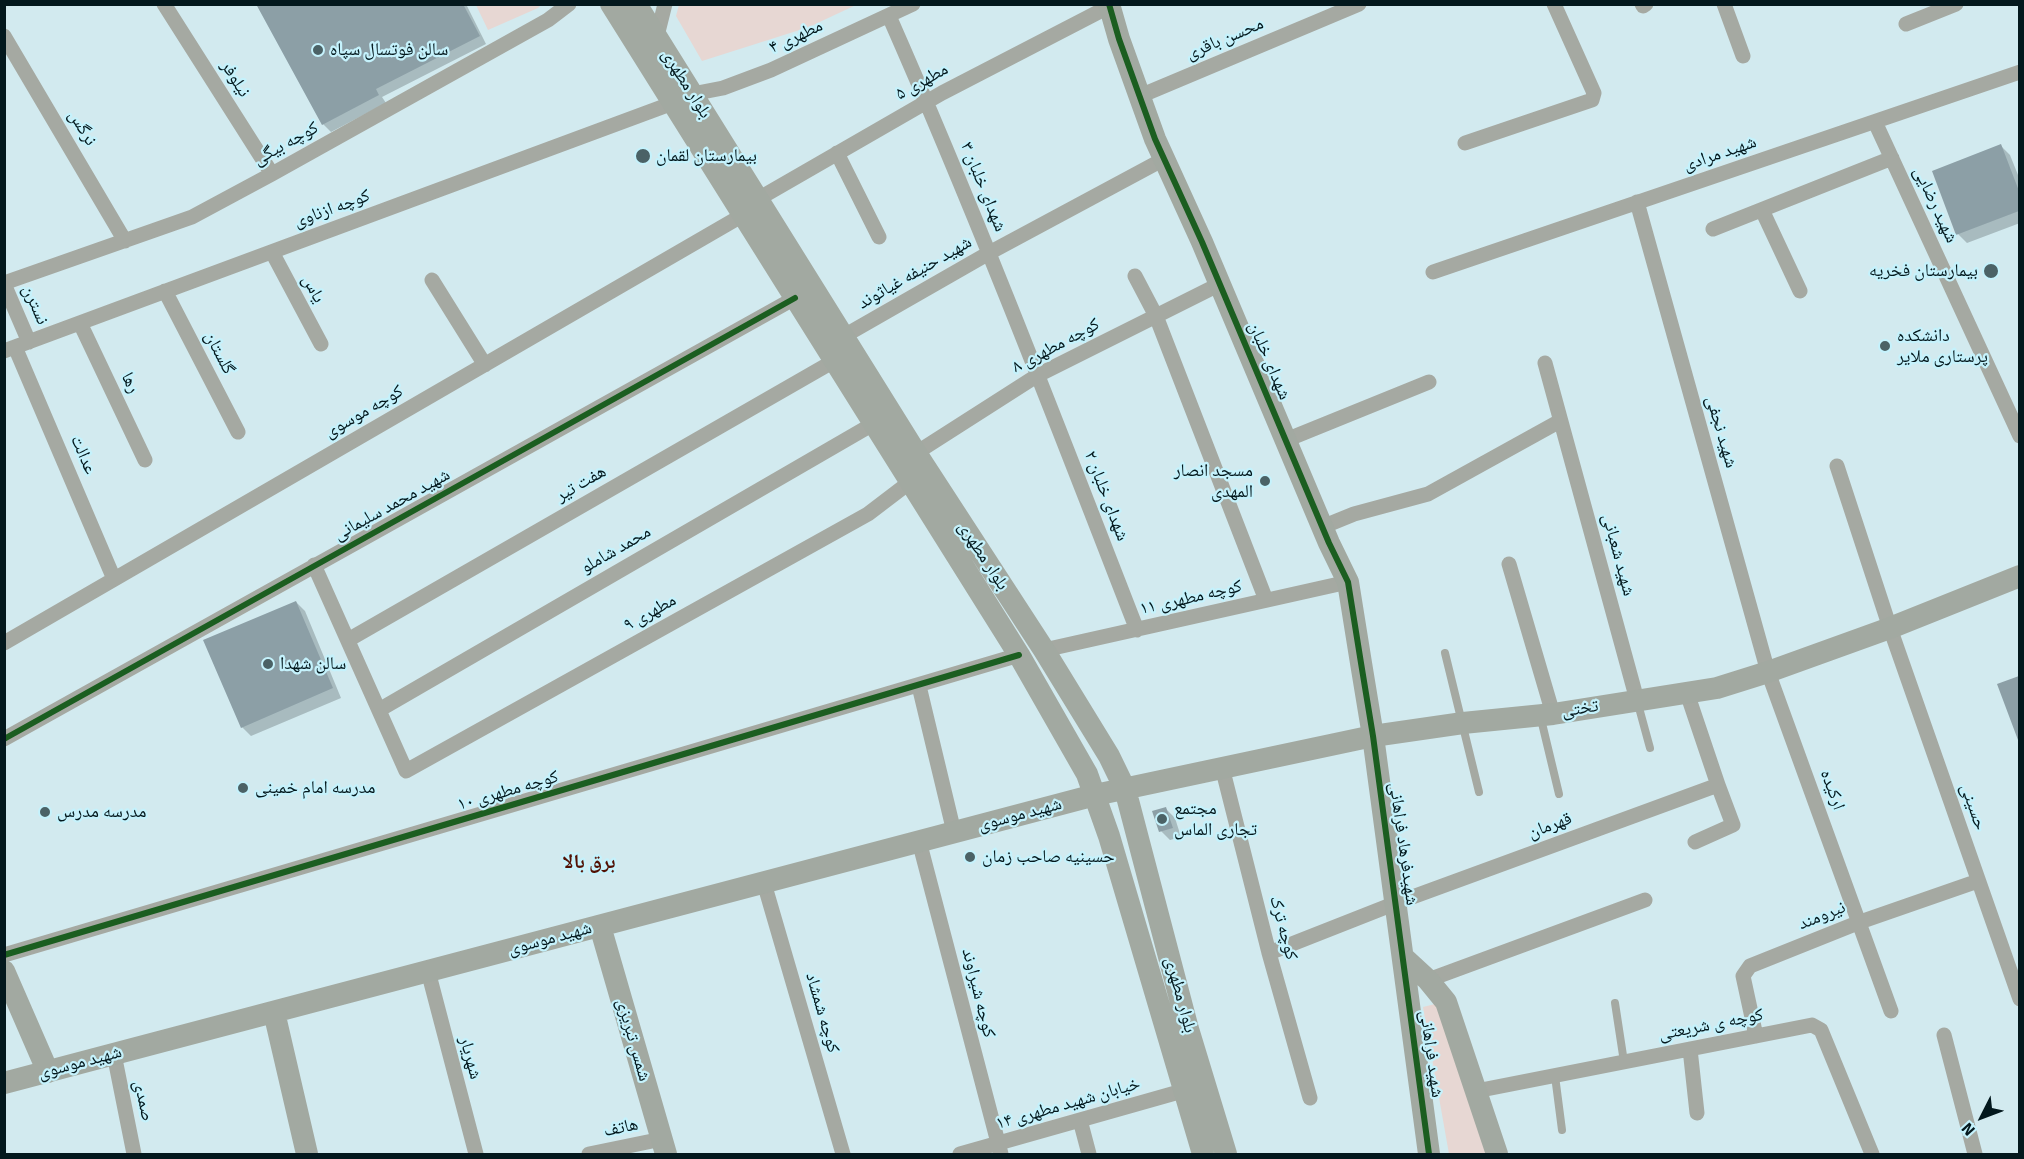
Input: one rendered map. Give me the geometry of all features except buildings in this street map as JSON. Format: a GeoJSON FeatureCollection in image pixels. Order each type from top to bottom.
{"type":"FeatureCollection","features":[{"type":"Feature","properties":{"kind":"main road","name":"بلوار مطهری"},"geometry":{"type":"LineString","coordinates":[[611,4],[683,99],[751,207],[844,336],[1109,756],[1125,789],[1188,1029],[1226,1155]]}},
{"type":"Feature","properties":{"kind":"main road","name":"بلوار مطهری"},"geometry":{"type":"LineString","coordinates":[[636,4],[661,44],[683,99]]}},
{"type":"Feature","properties":{"kind":"main road","name":"شهدای خلبان"},"geometry":{"type":"LineString","coordinates":[[1109,5],[1164,159],[1220,284],[1322,527],[1348,582],[1373,736]]}},
{"type":"Feature","properties":{"kind":"main road","name":"بلوار مطهری"},"geometry":{"type":"LineString","coordinates":[[751,207],[795,298],[1019,655],[1087,774],[1109,836],[1203,1155]]}},
{"type":"Feature","properties":{"kind":"main road","name":"تختی"},"geometry":{"type":"LineString","coordinates":[[1125,789],[1373,736],[1547,714],[1718,688],[1890,628],[2019,576]]}},
{"type":"Feature","properties":{"kind":"main road","name":"شهیدفرهاد فراهانی"},"geometry":{"type":"LineString","coordinates":[[1373,736],[1403,957]]}},
{"type":"Feature","properties":{"kind":"main road","name":"شهید موسوی"},"geometry":{"type":"LineString","coordinates":[[4,1083],[919,841],[1125,789]]}},
{"type":"Feature","properties":{"kind":"main road","name":"شمس تبریزی"},"geometry":{"type":"LineString","coordinates":[[600,926],[664,1147]]}},
{"type":"Feature","properties":{"kind":"main road","name":"شهید فراهانی"},"geometry":{"type":"LineString","coordinates":[[1403,957],[1428,980],[1446,1002],[1497,1155]]}},
{"type":"Feature","properties":{"kind":"main road","name":"شهید فراهانی"},"geometry":{"type":"LineString","coordinates":[[1403,957],[1429,1155]]}},
{"type":"Feature","properties":{"kind":"main road"},"geometry":{"type":"LineString","coordinates":[[4,971],[48,1072]]}},
{"type":"Feature","properties":{"kind":"main road"},"geometry":{"type":"LineString","coordinates":[[274,1012],[307,1155]]}},
{"type":"Feature","properties":{"kind":"street","name":"نیلوفر"},"geometry":{"type":"LineString","coordinates":[[164,4],[272,174]]}},
{"type":"Feature","properties":{"kind":"street","name":"کوچه بیگی"},"geometry":{"type":"LineString","coordinates":[[4,284],[192,217],[548,20],[569,4]]}},
{"type":"Feature","properties":{"kind":"street"},"geometry":{"type":"LineString","coordinates":[[661,44],[658,32],[665,4]]}},
{"type":"Feature","properties":{"kind":"street","name":"مطهری ۴"},"geometry":{"type":"LineString","coordinates":[[683,99],[723,88],[771,70],[913,4]]}},
{"type":"Feature","properties":{"kind":"street","name":"محسن باقری"},"geometry":{"type":"LineString","coordinates":[[1140,96],[1359,4]]}},
{"type":"Feature","properties":{"kind":"street"},"geometry":{"type":"LineString","coordinates":[[1465,143],[1592,100],[1594,93],[1554,4]]}},
{"type":"Feature","properties":{"kind":"street"},"geometry":{"type":"LineString","coordinates":[[1724,4],[1743,56]]}},
{"type":"Feature","properties":{"kind":"street"},"geometry":{"type":"LineString","coordinates":[[1906,24],[1956,4]]}},
{"type":"Feature","properties":{"kind":"street","name":"مطهری ۵"},"geometry":{"type":"LineString","coordinates":[[751,207],[837,153],[927,101],[1109,5]]}},
{"type":"Feature","properties":{"kind":"street","name":"شهدای خلبان ۳"},"geometry":{"type":"LineString","coordinates":[[888,16],[927,101],[1038,375]]}},
{"type":"Feature","properties":{"kind":"street","name":"نرگس"},"geometry":{"type":"LineString","coordinates":[[4,36],[125,241]]}},
{"type":"Feature","properties":{"kind":"street","name":"شهید مرادی"},"geometry":{"type":"LineString","coordinates":[[1432,272],[2019,72]]}},
{"type":"Feature","properties":{"kind":"street","name":"کوچه ازناوی"},"geometry":{"type":"LineString","coordinates":[[16,346],[683,99]]}},
{"type":"Feature","properties":{"kind":"street","name":"شهید رضایی"},"geometry":{"type":"LineString","coordinates":[[1875,122],[2019,436]]}},
{"type":"Feature","properties":{"kind":"street"},"geometry":{"type":"LineString","coordinates":[[837,153],[879,237]]}},
{"type":"Feature","properties":{"kind":"street"},"geometry":{"type":"LineString","coordinates":[[1713,229],[1892,158]]}},
{"type":"Feature","properties":{"kind":"street","name":"شهید حنیفه غیاثوند"},"geometry":{"type":"LineString","coordinates":[[844,336],[989,253],[1164,159]]}},
{"type":"Feature","properties":{"kind":"street","name":"شهید نجفی"},"geometry":{"type":"LineString","coordinates":[[1637,202],[1768,672]]}},
{"type":"Feature","properties":{"kind":"street","name":"کوچه موسوی"},"geometry":{"type":"LineString","coordinates":[[4,643],[751,207]]}},
{"type":"Feature","properties":{"kind":"street"},"geometry":{"type":"LineString","coordinates":[[1762,210],[1800,291]]}},
{"type":"Feature","properties":{"kind":"street","name":"یاس"},"geometry":{"type":"LineString","coordinates":[[272,252],[321,344]]}},
{"type":"Feature","properties":{"kind":"street"},"geometry":{"type":"LineString","coordinates":[[1135,276],[1156,316],[1266,600]]}},
{"type":"Feature","properties":{"kind":"street"},"geometry":{"type":"LineString","coordinates":[[432,280],[485,364]]}},
{"type":"Feature","properties":{"kind":"street","name":"نسترن"},"geometry":{"type":"LineString","coordinates":[[4,284],[16,346]]}},
{"type":"Feature","properties":{"kind":"street","name":"کوچه مطهری ۸"},"geometry":{"type":"LineString","coordinates":[[916,453],[1038,375],[1220,284]]}},
{"type":"Feature","properties":{"kind":"street","name":"گلستان"},"geometry":{"type":"LineString","coordinates":[[165,291],[238,432]]}},
{"type":"Feature","properties":{"kind":"street","name":"شهید محمد سلیمانی"},"geometry":{"type":"LineString","coordinates":[[4,739],[795,298]]}},
{"type":"Feature","properties":{"kind":"street","name":"رها"},"geometry":{"type":"LineString","coordinates":[[80,323],[145,460]]}},
{"type":"Feature","properties":{"kind":"street","name":"عدالت"},"geometry":{"type":"LineString","coordinates":[[16,346],[114,579]]}},
{"type":"Feature","properties":{"kind":"street","name":"هفت تیر"},"geometry":{"type":"LineString","coordinates":[[348,640],[834,361]]}},
{"type":"Feature","properties":{"kind":"street","name":"شهید شعبانی"},"geometry":{"type":"LineString","coordinates":[[1545,363],[1637,700]]}},
{"type":"Feature","properties":{"kind":"street","name":"شهدای خلبان ۲"},"geometry":{"type":"LineString","coordinates":[[1038,375],[1137,630]]}},
{"type":"Feature","properties":{"kind":"street"},"geometry":{"type":"LineString","coordinates":[[1286,440],[1429,382]]}},
{"type":"Feature","properties":{"kind":"street"},"geometry":{"type":"LineString","coordinates":[[1322,527],[1354,514],[1428,494],[1560,421]]}},
{"type":"Feature","properties":{"kind":"street","name":"محمد شاملو"},"geometry":{"type":"LineString","coordinates":[[379,710],[873,424]]}},
{"type":"Feature","properties":{"kind":"street","name":"حسینی"},"geometry":{"type":"LineString","coordinates":[[1837,466],[1890,628],[2019,999]]}},
{"type":"Feature","properties":{"kind":"street","name":"مطهری ۹"},"geometry":{"type":"LineString","coordinates":[[379,710],[406,771],[868,514],[910,482]]}},
{"type":"Feature","properties":{"kind":"street"},"geometry":{"type":"LineString","coordinates":[[1509,564],[1547,714]]}},
{"type":"Feature","properties":{"kind":"street"},"geometry":{"type":"LineString","coordinates":[[314,565],[379,710]]}},
{"type":"Feature","properties":{"kind":"street","name":"کوچه مطهری ۱۱"},"geometry":{"type":"LineString","coordinates":[[1044,650],[1348,582]]}},
{"type":"Feature","properties":{"kind":"street","name":"کوچه مطهری ۱۰"},"geometry":{"type":"LineString","coordinates":[[4,955],[1019,655]]}},
{"type":"Feature","properties":{"kind":"street","name":"ارکیده"},"geometry":{"type":"LineString","coordinates":[[1768,672],[1891,1011]]}},
{"type":"Feature","properties":{"kind":"street"},"geometry":{"type":"LineString","coordinates":[[919,686],[954,832]]}},
{"type":"Feature","properties":{"kind":"street"},"geometry":{"type":"LineString","coordinates":[[1687,693],[1733,825],[1695,842]]}},
{"type":"Feature","properties":{"kind":"street","name":"کوچه ترک"},"geometry":{"type":"LineString","coordinates":[[1222,767],[1269,953],[1310,1098]]}},
{"type":"Feature","properties":{"kind":"street","name":"قهرمان"},"geometry":{"type":"LineString","coordinates":[[1269,953],[1396,903],[1718,785]]}},
{"type":"Feature","properties":{"kind":"street","name":"کوچه شیراوند"},"geometry":{"type":"LineString","coordinates":[[919,841],[999,1149]]}},
{"type":"Feature","properties":{"kind":"street","name":"نیرومند"},"geometry":{"type":"LineString","coordinates":[[1756,1036],[1743,976],[1750,966],[1860,922],[1978,881]]}},
{"type":"Feature","properties":{"kind":"street","name":"کوچه شمشاد"},"geometry":{"type":"LineString","coordinates":[[764,883],[843,1155]]}},
{"type":"Feature","properties":{"kind":"street"},"geometry":{"type":"LineString","coordinates":[[1428,980],[1645,900]]}},
{"type":"Feature","properties":{"kind":"street","name":"شهریار"},"geometry":{"type":"LineString","coordinates":[[428,971],[476,1155]]}},
{"type":"Feature","properties":{"kind":"street","name":"کوچه ی شریعتی"},"geometry":{"type":"LineString","coordinates":[[1476,1091],[1812,1025],[1821,1030],[1872,1155]]}},
{"type":"Feature","properties":{"kind":"street"},"geometry":{"type":"LineString","coordinates":[[1944,1035],[1975,1155]]}},
{"type":"Feature","properties":{"kind":"street"},"geometry":{"type":"LineString","coordinates":[[1690,1049],[1697,1113]]}},
{"type":"Feature","properties":{"kind":"street","name":"صمدی"},"geometry":{"type":"LineString","coordinates":[[114,1054],[134,1155]]}},
{"type":"Feature","properties":{"kind":"street","name":"خیابان شهید مطهری ۱۴"},"geometry":{"type":"LineString","coordinates":[[960,1155],[999,1149],[1080,1120],[1185,1090]]}},
{"type":"Feature","properties":{"kind":"street"},"geometry":{"type":"LineString","coordinates":[[1080,1120],[1089,1155]]}},
{"type":"Feature","properties":{"kind":"street","name":"هاتف"},"geometry":{"type":"LineString","coordinates":[[589,1155],[664,1147]]}},
{"type":"Feature","properties":{"kind":"lane"},"geometry":{"type":"LineString","coordinates":[[1445,653],[1479,792]]}},
{"type":"Feature","properties":{"kind":"lane"},"geometry":{"type":"LineString","coordinates":[[1637,700],[1650,748]]}},
{"type":"Feature","properties":{"kind":"lane"},"geometry":{"type":"LineString","coordinates":[[1547,714],[1559,794]]}},
{"type":"Feature","properties":{"kind":"lane"},"geometry":{"type":"LineString","coordinates":[[1615,1004],[1624,1062]]}},
{"type":"Feature","properties":{"kind":"lane"},"geometry":{"type":"LineString","coordinates":[[1555,1076],[1562,1130]]}},
{"type":"Feature","properties":{"kind":"shaded area"},"geometry":{"type":"Polygon","coordinates":[[[679,4],[856,5],[809,27],[702,61],[676,16],[679,4]]]}},
{"type":"Feature","properties":{"kind":"shaded area"},"geometry":{"type":"Polygon","coordinates":[[[476,5],[541,5],[488,30],[476,5]]]}},
{"type":"Feature","properties":{"kind":"shaded area"},"geometry":{"type":"Polygon","coordinates":[[[1439,1003],[1489,1154],[1449,1154],[1423,1007],[1439,1003]]]}},
{"type":"Feature","properties":{"kind":"cycle path"},"geometry":{"type":"LineString","coordinates":[[1109,4],[1119,39],[1155,139],[1202,242],[1329,543],[1348,582],[1373,736],[1429,1154]]}},
{"type":"Feature","properties":{"kind":"cycle path"},"geometry":{"type":"LineString","coordinates":[[4,739],[795,298]]}},
{"type":"Feature","properties":{"kind":"cycle path"},"geometry":{"type":"LineString","coordinates":[[4,955],[1019,655]]}},
{"type":"Feature","properties":{"kind":"place","name":"سالن فوتسال سپاه"},"geometry":{"type":"Point","coordinates":[318,50]}},
{"type":"Feature","properties":{"kind":"place","name":"بیمارستان لقمان"},"geometry":{"type":"Point","coordinates":[643,156]}},
{"type":"Feature","properties":{"kind":"place","name":"بیمارستان فخریه"},"geometry":{"type":"Point","coordinates":[1991,271]}},
{"type":"Feature","properties":{"kind":"place","name":"دانشکده پرستاری ملایر"},"geometry":{"type":"Point","coordinates":[1885,346]}},
{"type":"Feature","properties":{"kind":"place","name":"مسجد انصار المهدی"},"geometry":{"type":"Point","coordinates":[1265,481]}},
{"type":"Feature","properties":{"kind":"place","name":"سالن شهدا"},"geometry":{"type":"Point","coordinates":[268,664]}},
{"type":"Feature","properties":{"kind":"place","name":"مدرسه امام خمینی"},"geometry":{"type":"Point","coordinates":[243,788]}},
{"type":"Feature","properties":{"kind":"place","name":"مدرسه مدرس"},"geometry":{"type":"Point","coordinates":[45,812]}},
{"type":"Feature","properties":{"kind":"place","name":"مجتمع تجاری الماس"},"geometry":{"type":"Point","coordinates":[1162,819]}},
{"type":"Feature","properties":{"kind":"place","name":"حسینیه صاحب زمان"},"geometry":{"type":"Point","coordinates":[970,857]}},
{"type":"Feature","properties":{"kind":"district","name":"برق بالا"},"geometry":{"type":"Point","coordinates":[589,863]}}]}
